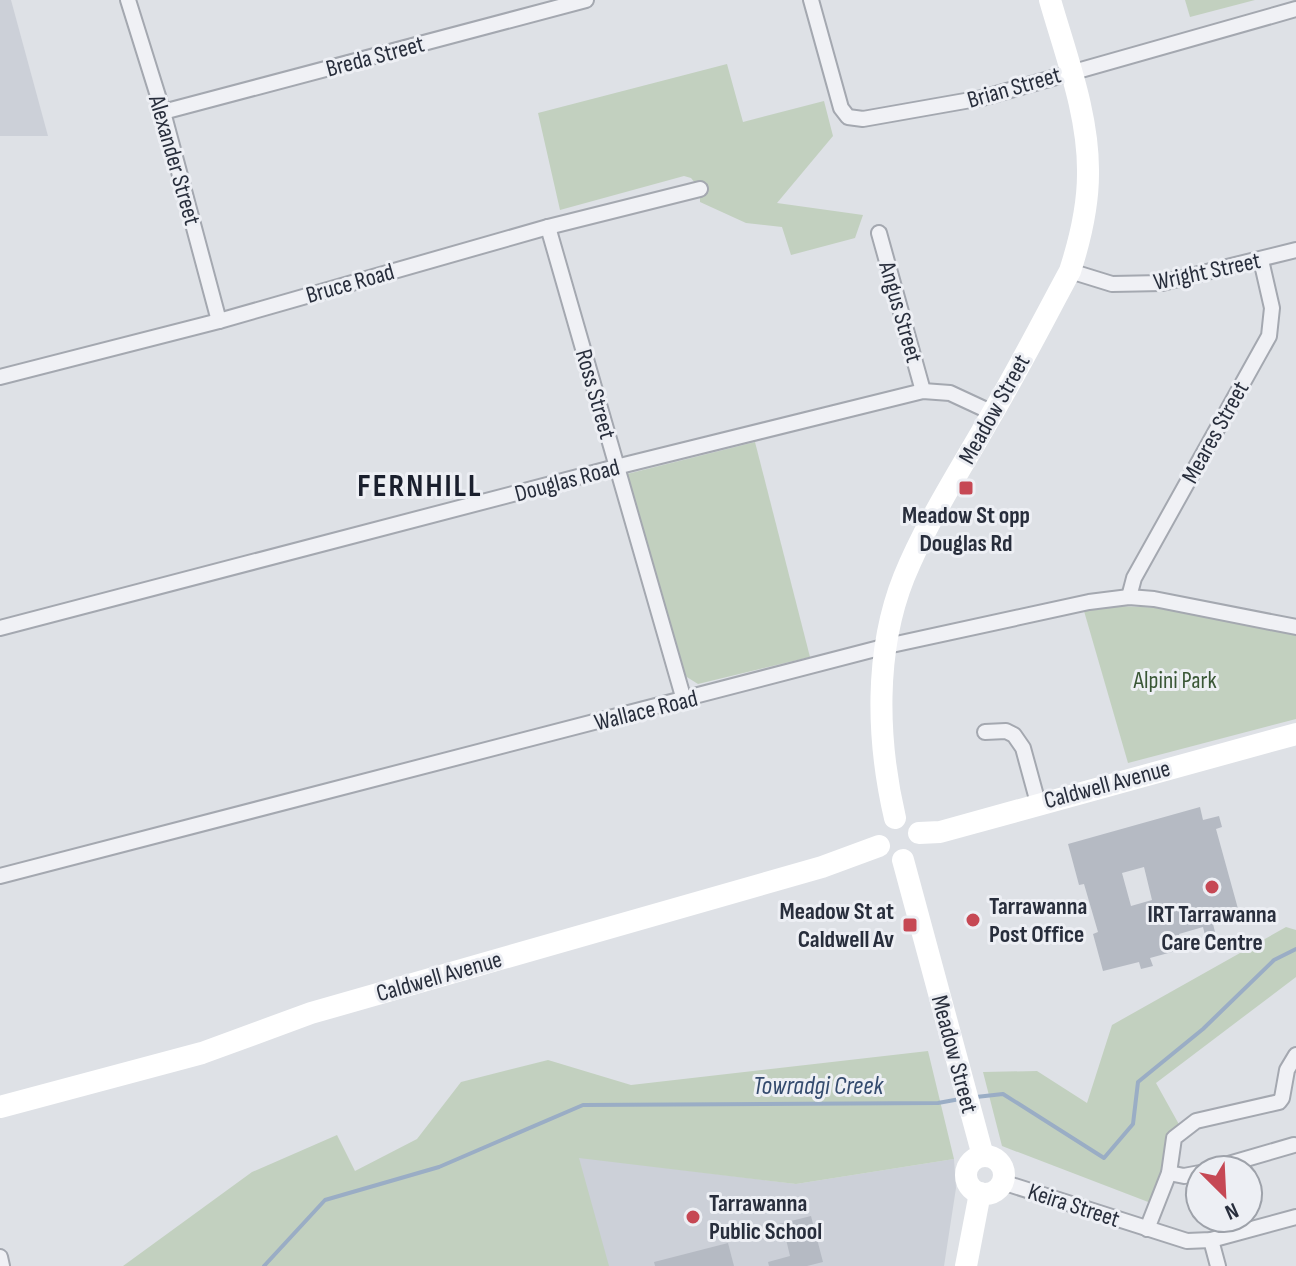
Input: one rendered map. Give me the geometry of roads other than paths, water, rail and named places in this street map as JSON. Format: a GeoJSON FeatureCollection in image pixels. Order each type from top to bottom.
{"type":"FeatureCollection","features":[{"type":"Feature","properties":{"kind":"main road","name":"Meadow Street"},"geometry":{"type":"LineString","coordinates":[[895,818],[884,750],[882,684],[895,605],[916,550],[1070,271],[1081,234],[1088,171],[1083,122],[1050,0]]}},
{"type":"Feature","properties":{"kind":"main road","name":"Caldwell Avenue"},"geometry":{"type":"LineString","coordinates":[[919,833],[940,832],[1296,734]]}},
{"type":"Feature","properties":{"kind":"main road"},"geometry":{"type":"LineString","coordinates":[[895,818],[914,824],[919,833],[920,844],[915,853],[903,860],[888,857],[879,846],[880,830],[895,818]]}},
{"type":"Feature","properties":{"kind":"main road","name":"Caldwell Avenue"},"geometry":{"type":"LineString","coordinates":[[0,1107],[202,1053],[311,1013],[822,867],[879,846]]}},
{"type":"Feature","properties":{"kind":"main road","name":"Meadow Street"},"geometry":{"type":"LineString","coordinates":[[903,860],[983,1156]]}},
{"type":"Feature","properties":{"kind":"main road"},"geometry":{"type":"LineString","coordinates":[[983,1156],[999,1162],[1004,1173],[1002,1182],[992,1192],[980,1193],[970,1186],[966,1173],[971,1161],[983,1156]]}},
{"type":"Feature","properties":{"kind":"main road"},"geometry":{"type":"LineString","coordinates":[[966,1266],[980,1193]]}},
{"type":"Feature","properties":{"kind":"street","name":"Alexander Street"},"geometry":{"type":"LineString","coordinates":[[128,0],[163,112],[219,321]]}},
{"type":"Feature","properties":{"kind":"street","name":"Breda Street"},"geometry":{"type":"LineString","coordinates":[[163,112],[586,0]]}},
{"type":"Feature","properties":{"kind":"street","name":"Brian Street"},"geometry":{"type":"LineString","coordinates":[[811,0],[841,108],[848,117],[863,119],[949,105],[1296,9]]}},
{"type":"Feature","properties":{"kind":"street","name":"Bruce Road"},"geometry":{"type":"LineString","coordinates":[[0,377],[219,321],[548,227],[700,189]]}},
{"type":"Feature","properties":{"kind":"street","name":"Ross Street"},"geometry":{"type":"LineString","coordinates":[[548,227],[684,700]]}},
{"type":"Feature","properties":{"kind":"street","name":"Angus Street"},"geometry":{"type":"LineString","coordinates":[[879,233],[923,391]]}},
{"type":"Feature","properties":{"kind":"street","name":"Wright Street"},"geometry":{"type":"LineString","coordinates":[[1070,271],[1112,284],[1162,283],[1296,250]]}},
{"type":"Feature","properties":{"kind":"street","name":"Meares Street"},"geometry":{"type":"LineString","coordinates":[[1129,597],[1134,578],[1269,336],[1272,308],[1261,260]]}},
{"type":"Feature","properties":{"kind":"street","name":"Douglas Road"},"geometry":{"type":"LineString","coordinates":[[0,628],[616,467],[923,391],[950,393],[993,413]]}},
{"type":"Feature","properties":{"kind":"street","name":"Wallace Road"},"geometry":{"type":"LineString","coordinates":[[0,876],[887,646],[1089,602],[1129,597],[1154,599],[1296,627]]}},
{"type":"Feature","properties":{"kind":"street"},"geometry":{"type":"LineString","coordinates":[[985,732],[1006,731],[1020,741],[1038,803]]}},
{"type":"Feature","properties":{"kind":"street","name":"Keira Street"},"geometry":{"type":"LineString","coordinates":[[1147,1229],[1169,1173],[1174,1138],[1196,1121],[1279,1102],[1290,1062],[1296,1055]]}},
{"type":"Feature","properties":{"kind":"street"},"geometry":{"type":"LineString","coordinates":[[1263,1154],[1294,1145]]}},
{"type":"Feature","properties":{"kind":"street"},"geometry":{"type":"LineString","coordinates":[[1169,1173],[1184,1176]]}},
{"type":"Feature","properties":{"kind":"street","name":"Keira Street"},"geometry":{"type":"LineString","coordinates":[[1002,1182],[1187,1241],[1211,1240],[1296,1217]]}},
{"type":"Feature","properties":{"kind":"street"},"geometry":{"type":"LineString","coordinates":[[1211,1240],[1218,1266]]}},
{"type":"Feature","properties":{"kind":"street"},"geometry":{"type":"LineString","coordinates":[[0,1257],[2,1266]]}},
{"type":"Feature","properties":{"kind":"waterway","name":"Towradgi Creek"},"geometry":{"type":"LineString","coordinates":[[976,1097],[1003,1094],[1104,1158],[1133,1124],[1138,1082],[1203,1029],[1274,960],[1296,949]]}},
{"type":"Feature","properties":{"kind":"waterway","name":"Towradgi Creek"},"geometry":{"type":"LineString","coordinates":[[264,1266],[325,1200],[439,1167],[583,1105],[938,1103],[960,1099]]}},
{"type":"Feature","properties":{"kind":"place","name":"Meadow St opp Douglas Rd"},"geometry":{"type":"Point","coordinates":[966,488]}},
{"type":"Feature","properties":{"kind":"place","name":"IRT Tarrawanna Care Centre"},"geometry":{"type":"Point","coordinates":[1212,887]}},
{"type":"Feature","properties":{"kind":"place","name":"Tarrawanna Post Office"},"geometry":{"type":"Point","coordinates":[973,920]}},
{"type":"Feature","properties":{"kind":"place","name":"Meadow St at Caldwell Av"},"geometry":{"type":"Point","coordinates":[910,925]}},
{"type":"Feature","properties":{"kind":"place","name":"Tarrawanna Public School"},"geometry":{"type":"Point","coordinates":[693,1217]}},
{"type":"Feature","properties":{"kind":"district","name":"FERNHILL"},"geometry":{"type":"Point","coordinates":[420,485]}},
{"type":"Feature","properties":{"kind":"park label","name":"Alpini Park"},"geometry":{"type":"Point","coordinates":[1175,680]}}]}
